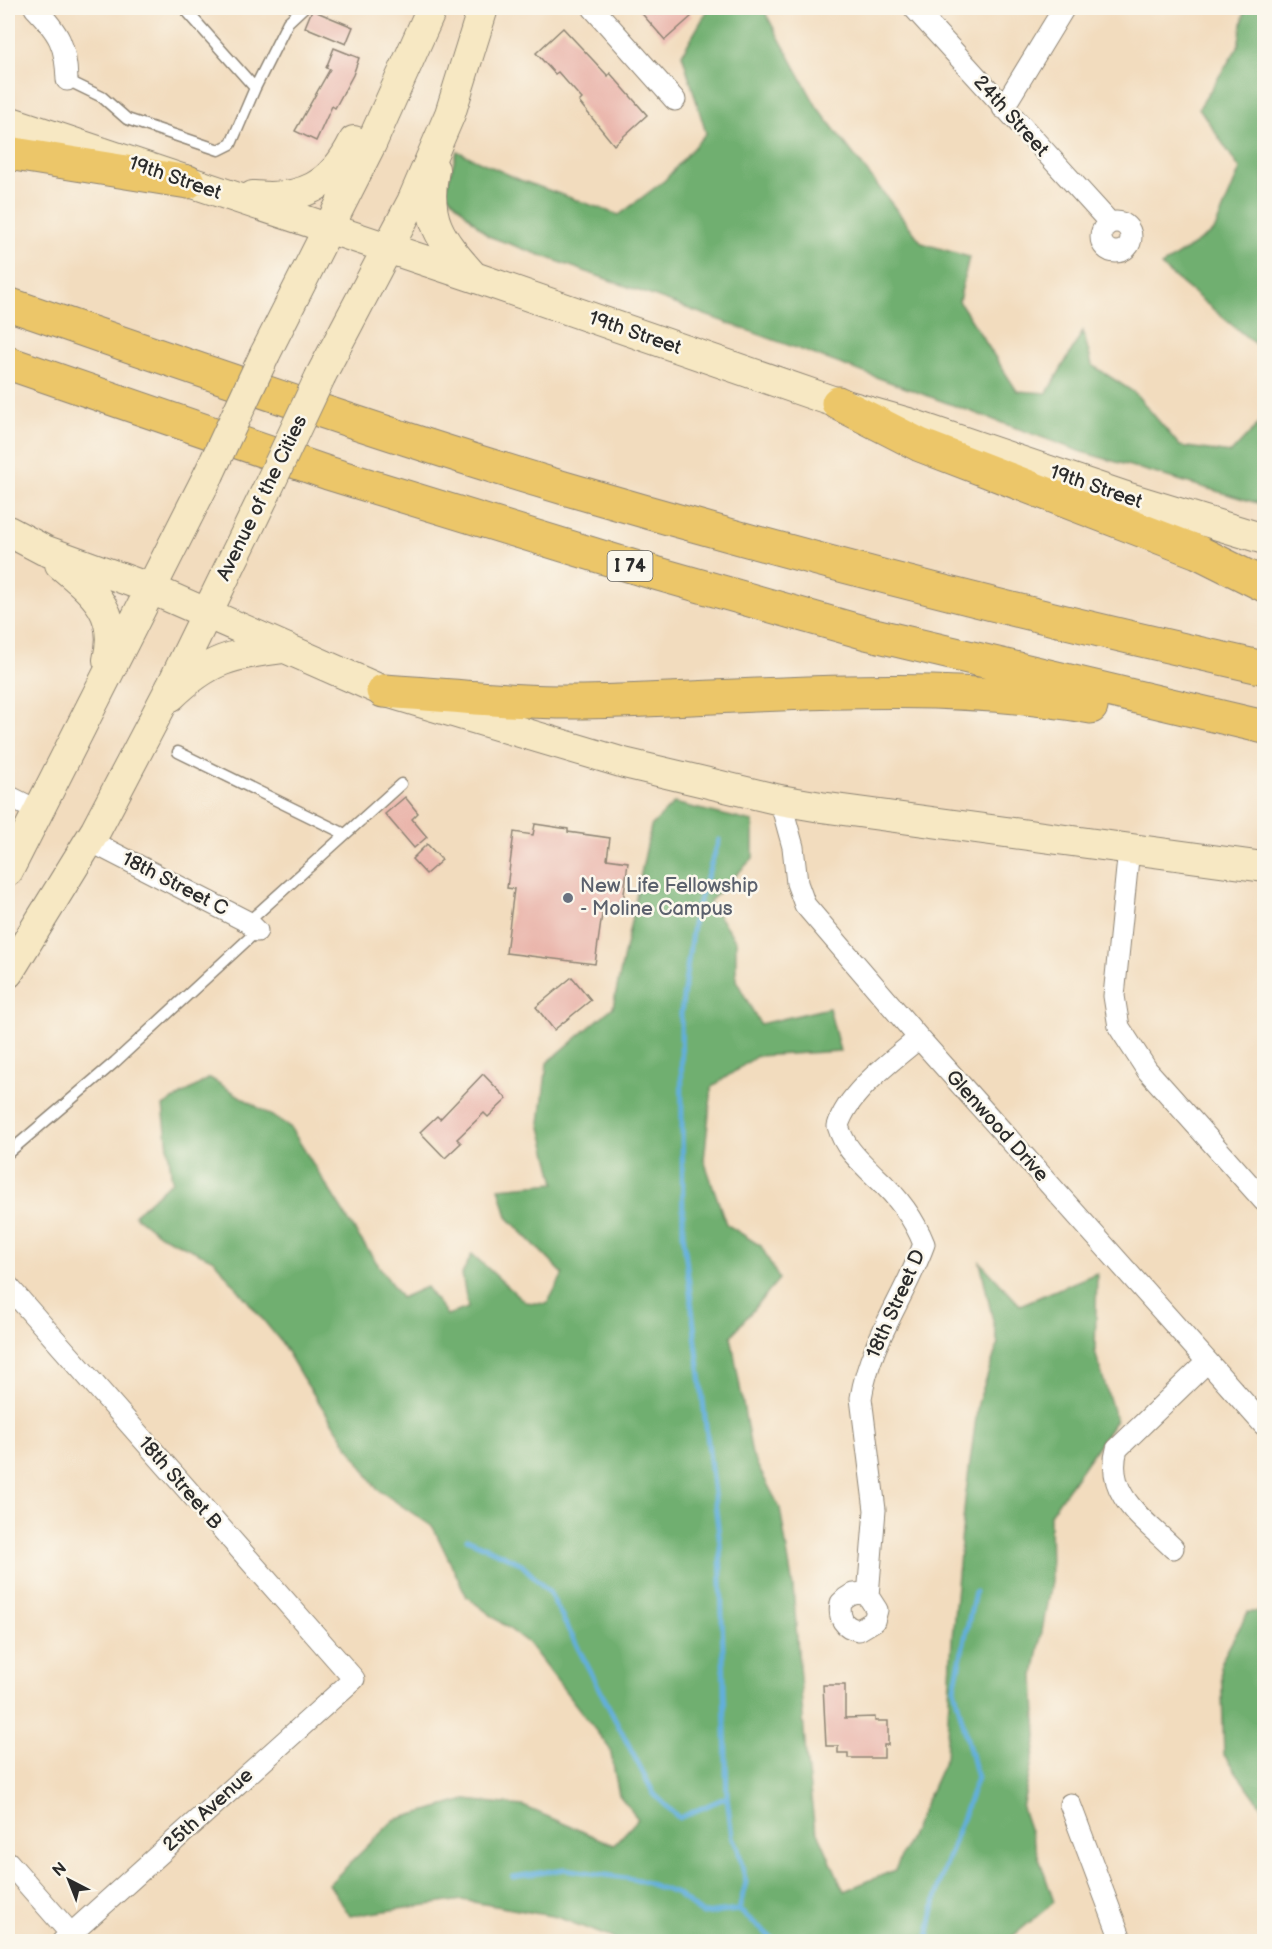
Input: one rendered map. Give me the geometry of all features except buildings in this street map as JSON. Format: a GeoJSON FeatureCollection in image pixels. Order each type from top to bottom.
{"type":"FeatureCollection","features":[{"type":"Feature","properties":{"kind":"highway"},"geometry":{"type":"LineString","coordinates":[[8,153],[188,182]]}},
{"type":"Feature","properties":{"kind":"highway"},"geometry":{"type":"LineString","coordinates":[[8,304],[345,419],[565,488],[916,586],[1264,668]]}},
{"type":"Feature","properties":{"kind":"highway","name":"I 74"},"geometry":{"type":"LineString","coordinates":[[8,363],[328,473],[641,569],[866,633],[1264,728]]}},
{"type":"Feature","properties":{"kind":"highway"},"geometry":{"type":"LineString","coordinates":[[838,403],[920,445],[1198,552],[1264,585]]}},
{"type":"Feature","properties":{"kind":"highway"},"geometry":{"type":"LineString","coordinates":[[383,691],[455,695],[508,702],[582,702],[802,693],[973,694],[1264,728]]}},
{"type":"Feature","properties":{"kind":"main road"},"geometry":{"type":"LineString","coordinates":[[219,193],[280,199],[327,179],[340,166],[350,150],[386,78],[416,8]]}},
{"type":"Feature","properties":{"kind":"main road"},"geometry":{"type":"LineString","coordinates":[[8,871],[149,588],[209,474],[265,354],[371,144],[432,8]]}},
{"type":"Feature","properties":{"kind":"main road","name":"Avenue of the Cities"},"geometry":{"type":"LineString","coordinates":[[8,973],[90,840],[161,707],[321,375],[412,202],[461,82],[483,8]]}},
{"type":"Feature","properties":{"kind":"main road","name":"19th Street"},"geometry":{"type":"LineString","coordinates":[[8,121],[474,277],[838,403],[908,423],[1126,497],[1264,538]]}},
{"type":"Feature","properties":{"kind":"main road"},"geometry":{"type":"LineString","coordinates":[[440,138],[430,185],[430,202],[437,232],[474,277]]}},
{"type":"Feature","properties":{"kind":"main road"},"geometry":{"type":"LineString","coordinates":[[8,531],[44,550],[149,588],[383,691],[624,763],[780,800],[1264,867]]}},
{"type":"Feature","properties":{"kind":"main road"},"geometry":{"type":"LineString","coordinates":[[44,550],[93,592],[102,604],[112,642],[102,684]]}},
{"type":"Feature","properties":{"kind":"main road"},"geometry":{"type":"LineString","coordinates":[[161,707],[189,680],[211,664],[235,655],[284,648]]}},
{"type":"Feature","properties":{"kind":"street"},"geometry":{"type":"LineString","coordinates":[[35,8],[50,24],[67,55],[67,80]]}},
{"type":"Feature","properties":{"kind":"street"},"geometry":{"type":"LineString","coordinates":[[593,8],[675,100]]}},
{"type":"Feature","properties":{"kind":"street"},"geometry":{"type":"LineString","coordinates":[[1003,108],[1064,8]]}},
{"type":"Feature","properties":{"kind":"street","name":"24th Street"},"geometry":{"type":"LineString","coordinates":[[926,12],[1003,108],[1110,223]]}},
{"type":"Feature","properties":{"kind":"street"},"geometry":{"type":"LineString","coordinates":[[8,796],[38,811]]}},
{"type":"Feature","properties":{"kind":"street","name":"Glenwood Drive"},"geometry":{"type":"LineString","coordinates":[[780,800],[793,847],[797,883],[806,905],[919,1038],[1264,1425]]}},
{"type":"Feature","properties":{"kind":"street","name":"18th Street C"},"geometry":{"type":"LineString","coordinates":[[90,840],[253,926]]}},
{"type":"Feature","properties":{"kind":"street"},"geometry":{"type":"LineString","coordinates":[[1129,849],[1114,996],[1119,1027],[1147,1070],[1264,1201]]}},
{"type":"Feature","properties":{"kind":"street","name":"18th Street D"},"geometry":{"type":"LineString","coordinates":[[868,1596],[875,1510],[861,1398],[863,1382],[878,1340],[924,1244],[918,1228],[904,1207],[856,1159],[843,1141],[838,1126],[848,1104],[885,1066],[919,1038]]}},
{"type":"Feature","properties":{"kind":"street","name":"18th Street B"},"geometry":{"type":"LineString","coordinates":[[8,1286],[354,1679]]}},
{"type":"Feature","properties":{"kind":"street"},"geometry":{"type":"LineString","coordinates":[[1173,1548],[1119,1492],[1112,1465],[1117,1449],[1207,1362]]}},
{"type":"Feature","properties":{"kind":"street","name":"25th Avenue"},"geometry":{"type":"LineString","coordinates":[[70,1939],[354,1679]]}},
{"type":"Feature","properties":{"kind":"street"},"geometry":{"type":"LineString","coordinates":[[1070,1804],[1122,1941]]}},
{"type":"Feature","properties":{"kind":"street"},"geometry":{"type":"LineString","coordinates":[[8,1862],[70,1939]]}},
{"type":"Feature","properties":{"kind":"lane"},"geometry":{"type":"LineString","coordinates":[[184,8],[255,88]]}},
{"type":"Feature","properties":{"kind":"lane"},"geometry":{"type":"LineString","coordinates":[[67,80],[102,97],[127,118],[219,150],[231,144],[255,88],[288,22],[303,8]]}},
{"type":"Feature","properties":{"kind":"lane"},"geometry":{"type":"LineString","coordinates":[[178,752],[345,834]]}},
{"type":"Feature","properties":{"kind":"lane"},"geometry":{"type":"LineString","coordinates":[[8,1154],[115,1062],[345,834],[401,784]]}},
{"type":"Feature","properties":{"kind":"green space"},"geometry":{"type":"Polygon","coordinates":[[[709,8],[767,8],[766,14],[817,107],[922,243],[969,257],[959,301],[1017,391],[1047,393],[1083,331],[1092,365],[1135,393],[1180,446],[1231,453],[1264,418],[1264,505],[1082,452],[488,236],[445,192],[457,151],[520,180],[619,215],[665,180],[706,133],[682,54],[709,8]]]}},
{"type":"Feature","properties":{"kind":"green space"},"geometry":{"type":"Polygon","coordinates":[[[1245,8],[1264,8],[1264,356],[1261,349],[1161,266],[1214,231],[1240,169],[1199,108],[1238,47],[1245,8]]]}},
{"type":"Feature","properties":{"kind":"green space"},"geometry":{"type":"Polygon","coordinates":[[[674,803],[753,822],[753,858],[709,902],[736,941],[736,980],[760,1024],[829,1008],[840,1051],[757,1056],[712,1087],[704,1160],[726,1224],[761,1246],[779,1279],[731,1336],[752,1455],[780,1508],[793,1587],[806,1756],[814,1823],[844,1891],[895,1870],[946,1757],[952,1638],[965,1500],[978,1403],[998,1344],[980,1262],[1020,1305],[1097,1273],[1095,1352],[1116,1420],[1050,1514],[1051,1581],[1034,1676],[1037,1738],[1022,1808],[1054,1902],[1007,1941],[620,1941],[557,1917],[462,1900],[350,1916],[329,1884],[394,1820],[466,1800],[523,1806],[614,1845],[638,1819],[619,1795],[610,1749],[528,1643],[467,1597],[433,1527],[377,1489],[282,1343],[214,1260],[160,1235],[134,1215],[172,1181],[163,1106],[210,1078],[290,1127],[357,1234],[401,1298],[426,1287],[447,1315],[468,1308],[462,1274],[472,1254],[525,1302],[547,1304],[563,1274],[507,1217],[499,1188],[555,1183],[540,1123],[547,1063],[613,1007],[651,826],[674,803]]]}},
{"type":"Feature","properties":{"kind":"green space"},"geometry":{"type":"Polygon","coordinates":[[[1248,1612],[1264,1612],[1264,1810],[1224,1755],[1221,1662],[1248,1612]]]}},
{"type":"Feature","properties":{"kind":"waterway"},"geometry":{"type":"LineString","coordinates":[[719,840],[694,917],[681,1013],[683,1233],[720,1544],[727,1797],[732,1837],[738,1849],[746,1882],[739,1910],[776,1942]]}},
{"type":"Feature","properties":{"kind":"waterway"},"geometry":{"type":"LineString","coordinates":[[467,1539],[520,1563],[549,1592],[654,1794],[679,1818],[727,1797]]}},
{"type":"Feature","properties":{"kind":"waterway"},"geometry":{"type":"LineString","coordinates":[[927,1942],[940,1880],[977,1778],[954,1688],[975,1592]]}},
{"type":"Feature","properties":{"kind":"waterway"},"geometry":{"type":"LineString","coordinates":[[513,1877],[565,1869],[639,1880],[677,1894],[703,1914],[739,1910]]}},
{"type":"Feature","properties":{"kind":"place","name":"New Life Fellowship - Moline Campus"},"geometry":{"type":"Point","coordinates":[568,898]}}]}
